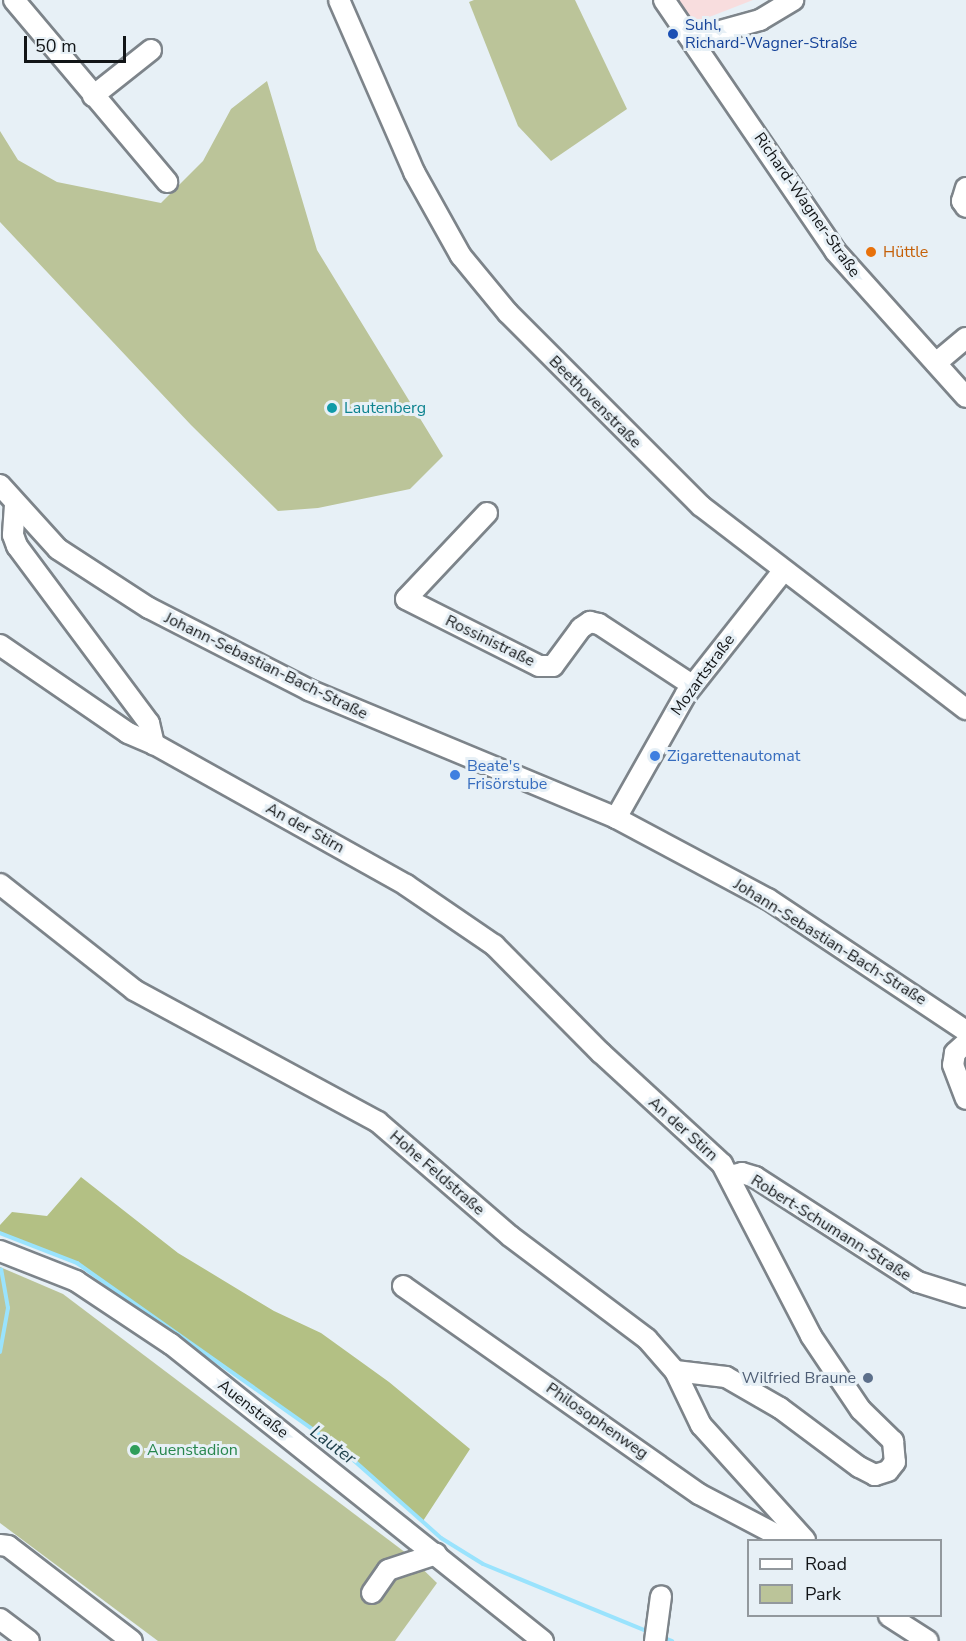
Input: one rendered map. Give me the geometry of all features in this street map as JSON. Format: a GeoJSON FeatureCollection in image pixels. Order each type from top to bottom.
{"type":"FeatureCollection","features":[{"type":"Feature","properties":{"kind":"street"},"geometry":{"type":"LineString","coordinates":[[14,0],[167,182]]}},
{"type":"Feature","properties":{"kind":"street","name":"Beethovenstraße"},"geometry":{"type":"LineString","coordinates":[[339,0],[414,172],[461,256],[508,313],[624,432],[701,506],[966,709]]}},
{"type":"Feature","properties":{"kind":"street","name":"Richard-Wagner-Straße"},"geometry":{"type":"LineString","coordinates":[[664,0],[835,250],[966,397]]}},
{"type":"Feature","properties":{"kind":"street"},"geometry":{"type":"LineString","coordinates":[[692,39],[760,20],[793,0]]}},
{"type":"Feature","properties":{"kind":"street"},"geometry":{"type":"LineString","coordinates":[[93,96],[151,50]]}},
{"type":"Feature","properties":{"kind":"street"},"geometry":{"type":"LineString","coordinates":[[966,188],[962,201],[966,207]]}},
{"type":"Feature","properties":{"kind":"street"},"geometry":{"type":"LineString","coordinates":[[936,363],[966,338]]}},
{"type":"Feature","properties":{"kind":"street","name":"Johann-Sebastian-Bach-Straße"},"geometry":{"type":"LineString","coordinates":[[0,486],[58,549],[170,619],[309,690],[616,818],[768,899],[966,1031]]}},
{"type":"Feature","properties":{"kind":"street"},"geometry":{"type":"LineString","coordinates":[[24,510],[13,535],[17,546],[149,723],[154,744]]}},
{"type":"Feature","properties":{"kind":"street","name":"Rossinistraße"},"geometry":{"type":"LineString","coordinates":[[487,513],[406,599],[538,666],[553,666],[582,628],[590,622],[599,624],[693,685]]}},
{"type":"Feature","properties":{"kind":"street","name":"Mozartstraße"},"geometry":{"type":"LineString","coordinates":[[616,818],[693,685],[783,571]]}},
{"type":"Feature","properties":{"kind":"street","name":"An der Stirn"},"geometry":{"type":"LineString","coordinates":[[0,645],[128,733],[154,744],[406,885],[494,945],[730,1176],[811,1336],[861,1410],[893,1440],[896,1462],[888,1471],[875,1475],[859,1467],[780,1408],[726,1377],[675,1371]]}},
{"type":"Feature","properties":{"kind":"street","name":"Hohe Feldstraße"},"geometry":{"type":"LineString","coordinates":[[0,884],[134,990],[378,1122],[510,1236],[647,1339],[675,1371],[701,1425],[802,1538]]}},
{"type":"Feature","properties":{"kind":"street"},"geometry":{"type":"LineString","coordinates":[[966,1043],[955,1053],[953,1065],[966,1099]]}},
{"type":"Feature","properties":{"kind":"street","name":"Robert-Schumann-Straße"},"geometry":{"type":"LineString","coordinates":[[730,1176],[742,1173],[755,1177],[918,1282],[966,1297]]}},
{"type":"Feature","properties":{"kind":"street","name":"Auenstraße"},"geometry":{"type":"LineString","coordinates":[[0,1251],[76,1281],[171,1344],[543,1641]]}},
{"type":"Feature","properties":{"kind":"street","name":"Philosophenweg"},"geometry":{"type":"LineString","coordinates":[[403,1286],[699,1494],[779,1536],[802,1538]]}},
{"type":"Feature","properties":{"kind":"street"},"geometry":{"type":"LineString","coordinates":[[0,1545],[8,1546],[132,1641]]}},
{"type":"Feature","properties":{"kind":"street"},"geometry":{"type":"LineString","coordinates":[[372,1593],[388,1570],[436,1554]]}},
{"type":"Feature","properties":{"kind":"street"},"geometry":{"type":"LineString","coordinates":[[656,1633],[661,1596]]}},
{"type":"Feature","properties":{"kind":"street"},"geometry":{"type":"LineString","coordinates":[[891,1617],[928,1641]]}},
{"type":"Feature","properties":{"kind":"street"},"geometry":{"type":"LineString","coordinates":[[0,1619],[29,1641]]}},
{"type":"Feature","properties":{"kind":"shaded area"},"geometry":{"type":"Polygon","coordinates":[[[672,0],[753,0],[699,21],[684,19],[672,0]]]}},
{"type":"Feature","properties":{"kind":"green space"},"geometry":{"type":"Polygon","coordinates":[[[474,0],[575,0],[627,109],[551,161],[518,126],[469,2],[474,0]]]}},
{"type":"Feature","properties":{"kind":"green space"},"geometry":{"type":"Polygon","coordinates":[[[267,81],[317,250],[443,456],[410,489],[318,508],[278,511],[191,425],[0,222],[0,131],[18,160],[57,182],[161,203],[203,161],[231,109],[267,81]]]}},
{"type":"Feature","properties":{"kind":"green space"},"geometry":{"type":"Polygon","coordinates":[[[81,1177],[178,1253],[274,1311],[321,1333],[389,1382],[470,1449],[423,1521],[342,1450],[77,1263],[0,1233],[0,1225],[12,1212],[47,1216],[81,1177]]]}},
{"type":"Feature","properties":{"kind":"green space","name":"Auenstadion"},"geometry":{"type":"Polygon","coordinates":[[[0,1267],[63,1294],[406,1553],[437,1583],[395,1641],[158,1641],[0,1523],[0,1267]]]}},
{"type":"Feature","properties":{"kind":"waterway","name":"Lauter"},"geometry":{"type":"LineString","coordinates":[[0,1233],[77,1263],[342,1450],[441,1538],[483,1564],[649,1632]]}},
{"type":"Feature","properties":{"kind":"waterway"},"geometry":{"type":"LineString","coordinates":[[0,1352],[8,1308],[1,1270]]}},
{"type":"Feature","properties":{"kind":"waterway","name":"Lauter"},"geometry":{"type":"LineString","coordinates":[[662,1637],[672,1641]]}},
{"type":"Feature","properties":{"kind":"place","name":"Suhl, Richard-Wagner-Straße"},"geometry":{"type":"Point","coordinates":[673,34]}},
{"type":"Feature","properties":{"kind":"place","name":"Hüttle"},"geometry":{"type":"Point","coordinates":[871,252]}},
{"type":"Feature","properties":{"kind":"place","name":"Lautenberg"},"geometry":{"type":"Point","coordinates":[332,408]}},
{"type":"Feature","properties":{"kind":"place","name":"Zigarettenautomat"},"geometry":{"type":"Point","coordinates":[655,756]}},
{"type":"Feature","properties":{"kind":"place","name":"Beate's Frisörstube"},"geometry":{"type":"Point","coordinates":[455,775]}},
{"type":"Feature","properties":{"kind":"place","name":"Wilfried Braune"},"geometry":{"type":"Point","coordinates":[868,1378]}},
{"type":"Feature","properties":{"kind":"place","name":"Auenstadion"},"geometry":{"type":"Point","coordinates":[135,1450]}}]}
